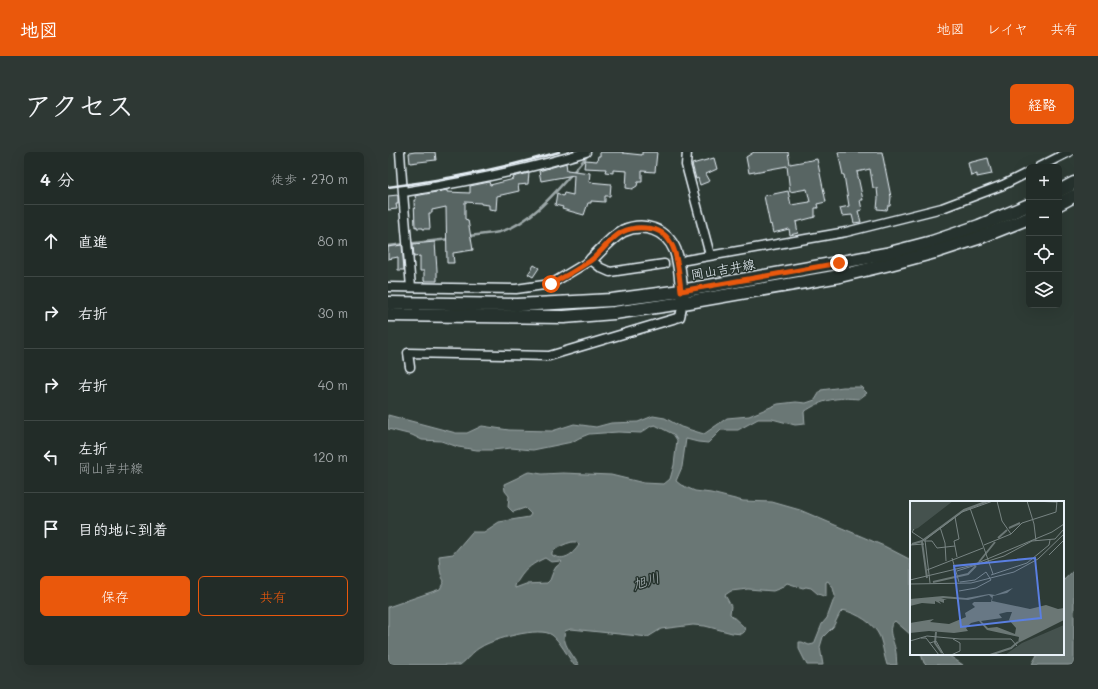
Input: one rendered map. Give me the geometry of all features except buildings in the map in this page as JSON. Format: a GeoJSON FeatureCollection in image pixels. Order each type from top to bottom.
{"type":"FeatureCollection","features":[{"type":"Feature","properties":{"kind":"main road"},"geometry":{"type":"LineString","coordinates":[[1062,189],[1074,183]]}},
{"type":"Feature","properties":{"kind":"main road"},"geometry":{"type":"LineString","coordinates":[[1062,202],[1074,196]]}},
{"type":"Feature","properties":{"kind":"main road","name":"岡山吉井線"},"geometry":{"type":"LineString","coordinates":[[388,303],[517,305],[612,300],[681,291],[886,254],[932,242],[979,226],[1026,206]]}},
{"type":"Feature","properties":{"kind":"main road","name":"岡山吉井線"},"geometry":{"type":"LineString","coordinates":[[388,315],[564,317],[614,313],[684,303],[840,276],[890,264],[975,240],[1026,219]]}},
{"type":"Feature","properties":{"kind":"street"},"geometry":{"type":"LineString","coordinates":[[400,152],[411,287]]}},
{"type":"Feature","properties":{"kind":"street"},"geometry":{"type":"LineString","coordinates":[[404,192],[474,180],[551,163],[586,152]]}},
{"type":"Feature","properties":{"kind":"street"},"geometry":{"type":"LineString","coordinates":[[687,152],[686,165],[710,255]]}},
{"type":"Feature","properties":{"kind":"street"},"geometry":{"type":"LineString","coordinates":[[1044,164],[1069,152]]}},
{"type":"Feature","properties":{"kind":"street"},"geometry":{"type":"LineString","coordinates":[[686,260],[846,232],[942,208],[1003,185],[1026,174]]}},
{"type":"Feature","properties":{"kind":"street"},"geometry":{"type":"LineString","coordinates":[[388,287],[516,290],[551,284],[591,260],[609,242],[624,231],[636,227],[659,230],[666,236],[675,250],[677,257],[684,303],[680,317],[549,356],[408,353],[410,367]]}},
{"type":"Feature","properties":{"kind":"street"},"geometry":{"type":"LineString","coordinates":[[591,260],[601,268],[610,272],[664,264]]}},
{"type":"Feature","properties":{"kind":"water","name":"旭川"},"geometry":{"type":"Polygon","coordinates":[[[843,387],[861,387],[867,393],[859,399],[844,398],[818,404],[804,412],[805,424],[795,425],[772,419],[758,419],[738,430],[721,430],[708,443],[686,439],[682,467],[676,481],[681,485],[695,491],[711,493],[743,501],[772,502],[800,510],[884,546],[910,559],[910,634],[895,621],[891,627],[891,634],[896,650],[897,665],[887,665],[880,637],[874,627],[860,617],[843,610],[833,627],[823,637],[820,647],[823,665],[807,665],[799,649],[799,642],[809,645],[814,644],[822,624],[827,618],[835,596],[833,588],[828,581],[826,582],[826,597],[818,594],[811,588],[803,588],[787,583],[781,588],[773,591],[748,589],[731,591],[725,595],[731,606],[730,614],[744,627],[745,631],[742,634],[693,625],[661,629],[648,637],[571,629],[565,631],[565,640],[568,649],[579,665],[574,665],[555,637],[546,633],[538,632],[495,640],[475,651],[460,665],[388,665],[388,607],[440,589],[444,581],[440,572],[439,556],[453,554],[472,532],[484,532],[499,522],[529,517],[531,514],[525,508],[513,512],[508,507],[509,496],[505,491],[504,484],[530,472],[542,474],[563,473],[611,475],[644,483],[664,484],[670,479],[674,465],[677,440],[673,434],[655,425],[641,433],[618,432],[589,434],[572,442],[533,450],[511,448],[477,450],[458,447],[441,441],[422,440],[412,435],[388,429],[388,415],[456,433],[467,433],[482,426],[509,430],[552,431],[574,424],[596,427],[611,423],[638,422],[653,416],[665,418],[681,427],[704,434],[727,418],[749,416],[778,404],[796,402],[806,403],[815,400],[821,390],[843,387]],[[576,542],[564,545],[552,552],[552,555],[560,558],[568,556],[579,545],[576,542]],[[545,558],[527,569],[516,583],[515,588],[526,584],[547,583],[556,567],[562,562],[551,562],[545,558]]]}},
{"type":"Feature","properties":{"kind":"water"},"geometry":{"type":"Polygon","coordinates":[[[1074,570],[1074,665],[1032,665],[1037,655],[1064,655],[1064,580],[1074,570]]]}},
{"type":"Feature","properties":{"kind":"water"},"geometry":{"type":"Polygon","coordinates":[[[921,655],[948,655],[963,665],[926,665],[921,655]]]}},
{"type":"Feature","properties":{"kind":"waterway"},"geometry":{"type":"LineString","coordinates":[[468,236],[499,232],[525,220],[559,188],[589,154]]}},
{"type":"Feature","properties":{"kind":"waterway"},"geometry":{"type":"LineString","coordinates":[[388,246],[450,239]]}},
{"type":"Feature","properties":{"kind":"tunnel"},"geometry":{"type":"LineString","coordinates":[[664,264],[683,261]]}},
{"type":"Feature","properties":{"kind":"railway"},"geometry":{"type":"LineString","coordinates":[[388,187],[475,173],[559,152]]}},
{"type":"Feature","properties":{"kind":"route"},"geometry":{"type":"LineString","coordinates":[[551,284],[591,260],[615,237],[624,231],[636,227],[659,230],[672,244],[677,257],[681,291],[839,263]]}}]}
